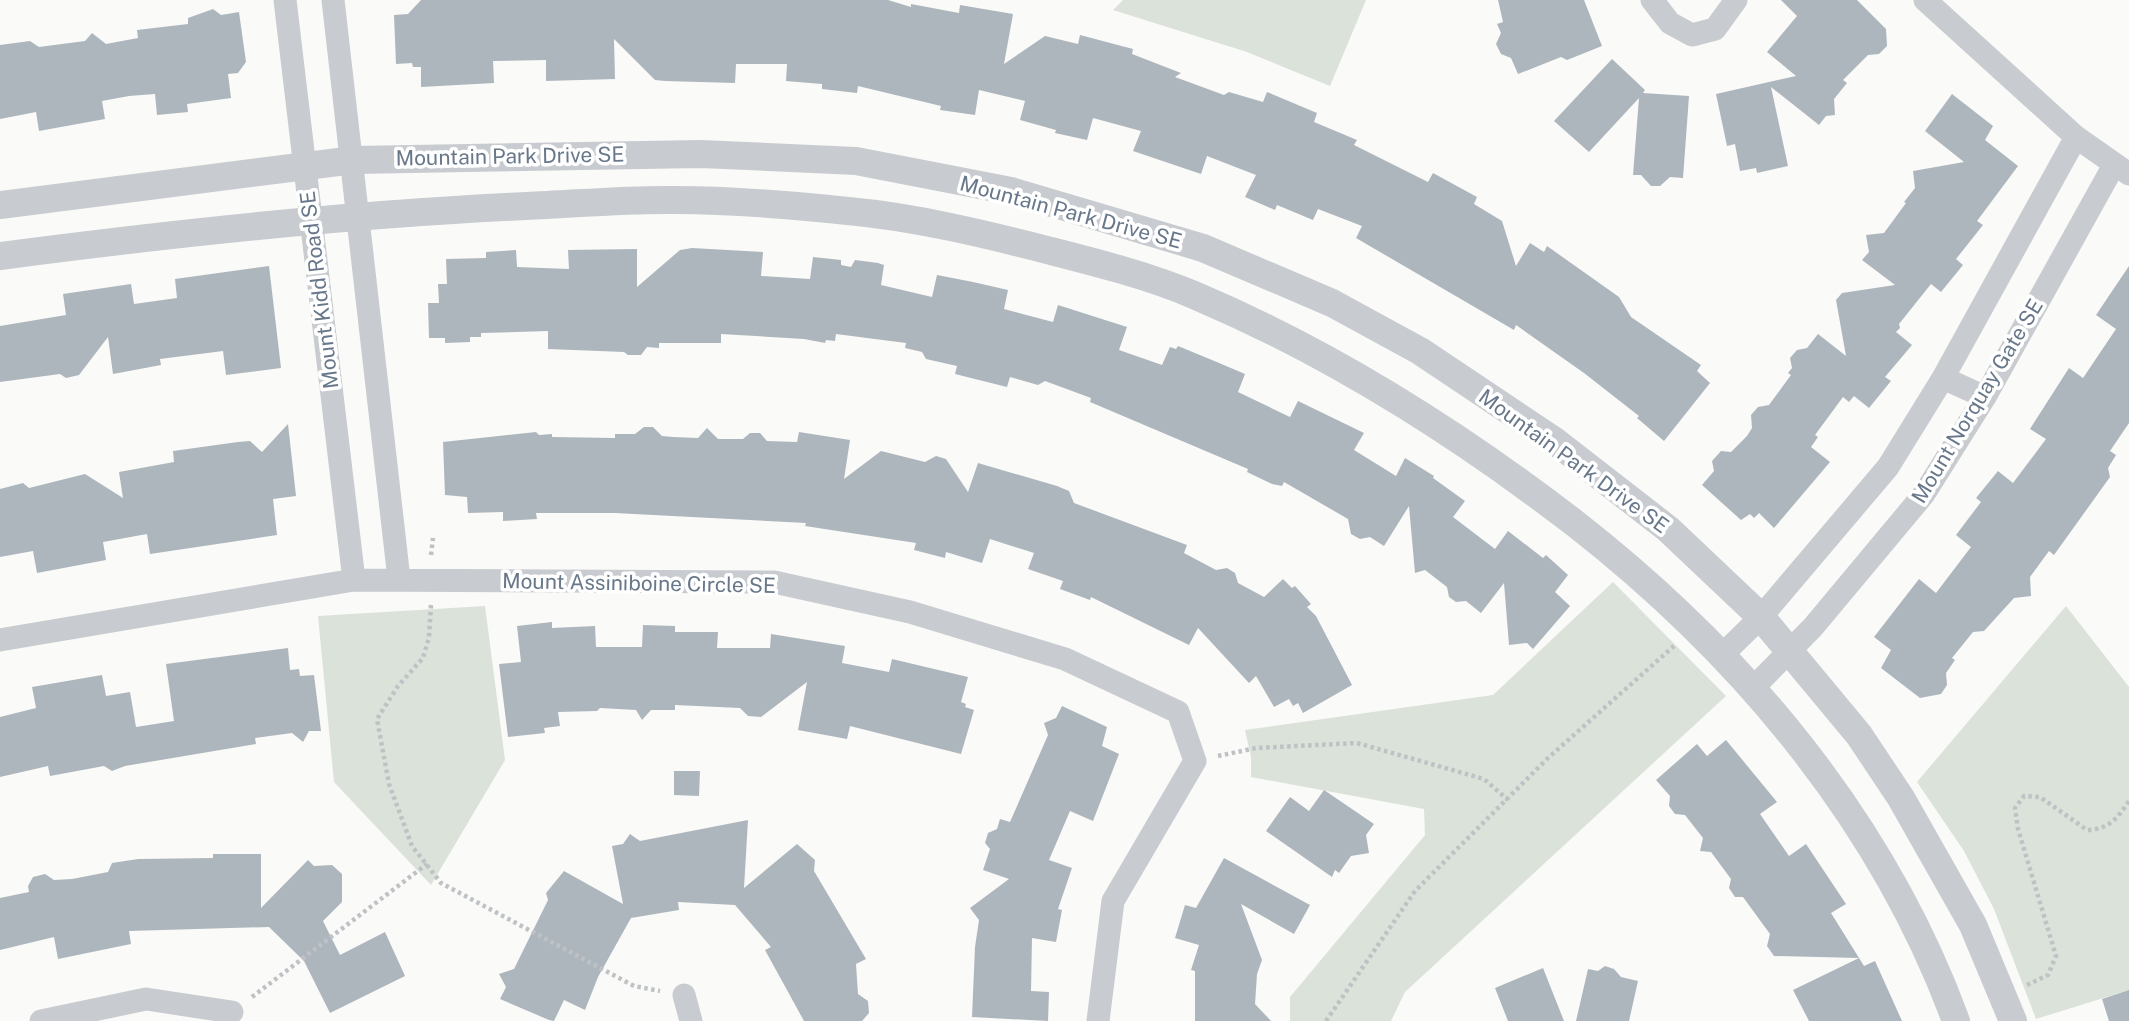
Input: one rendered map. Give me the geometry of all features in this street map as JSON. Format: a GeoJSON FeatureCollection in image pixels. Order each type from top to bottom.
{"type":"FeatureCollection","features":[{"type":"Feature","properties":{"kind":"street","name":"Mount Kidd Road SE"},"geometry":{"type":"LineString","coordinates":[[285,0],[354,580]]}},
{"type":"Feature","properties":{"kind":"street"},"geometry":{"type":"LineString","coordinates":[[333,0],[354,160],[399,579]]}},
{"type":"Feature","properties":{"kind":"street"},"geometry":{"type":"LineString","coordinates":[[1652,0],[1671,23],[1692,35],[1715,29],[1736,0]]}},
{"type":"Feature","properties":{"kind":"street"},"geometry":{"type":"LineString","coordinates":[[1924,0],[2076,137],[2122,170]]}},
{"type":"Feature","properties":{"kind":"street","name":"Mount Norquay Gate SE"},"geometry":{"type":"LineString","coordinates":[[1721,656],[1761,617],[1888,467],[1943,378],[2076,137]]}},
{"type":"Feature","properties":{"kind":"street","name":"Mountain Park Drive SE"},"geometry":{"type":"LineString","coordinates":[[0,205],[304,164],[354,160],[701,154],[856,161],[1011,191],[1190,244],[1332,303],[1420,351],[1556,442],[1648,513],[1761,617],[1859,735],[1901,797],[1973,925],[2003,993],[2012,1021]]}},
{"type":"Feature","properties":{"kind":"street","name":"Mount Norquay Gate SE"},"geometry":{"type":"LineString","coordinates":[[1752,689],[1790,653],[1924,494],[2122,170]]}},
{"type":"Feature","properties":{"kind":"street","name":"Mountain Park Drive SE"},"geometry":{"type":"LineString","coordinates":[[0,256],[143,237],[310,220],[675,200],[852,211],[1004,239],[1190,293],[1310,351],[1392,396],[1519,480],[1626,564],[1721,656],[1818,766],[1858,824],[1930,957],[1956,1021]]}},
{"type":"Feature","properties":{"kind":"street"},"geometry":{"type":"LineString","coordinates":[[1943,378],[1985,397]]}},
{"type":"Feature","properties":{"kind":"street","name":"Mount Assiniboine Circle SE"},"geometry":{"type":"LineString","coordinates":[[0,640],[354,580],[774,582],[910,612],[1065,659],[1178,712],[1195,761]]}},
{"type":"Feature","properties":{"kind":"street"},"geometry":{"type":"LineString","coordinates":[[1098,1021],[1113,901],[1195,761]]}},
{"type":"Feature","properties":{"kind":"street"},"geometry":{"type":"LineString","coordinates":[[684,995],[691,1021]]}},
{"type":"Feature","properties":{"kind":"street"},"geometry":{"type":"LineString","coordinates":[[41,1021],[146,999],[232,1012]]}},
{"type":"Feature","properties":{"kind":"path"},"geometry":{"type":"LineString","coordinates":[[433,538],[428,580],[429,637],[423,659],[398,686],[376,719],[389,784],[412,846],[441,883],[634,986],[684,995]]}},
{"type":"Feature","properties":{"kind":"path"},"geometry":{"type":"LineString","coordinates":[[1326,1021],[1415,891],[1548,758],[1677,644]]}},
{"type":"Feature","properties":{"kind":"path"},"geometry":{"type":"LineString","coordinates":[[1195,761],[1256,748],[1357,743],[1483,779],[1508,800]]}},
{"type":"Feature","properties":{"kind":"path"},"geometry":{"type":"LineString","coordinates":[[2003,993],[2048,975],[2056,957],[2018,829],[2015,808],[2024,796],[2040,797],[2087,830],[2096,830],[2114,823],[2129,802]]}},
{"type":"Feature","properties":{"kind":"path"},"geometry":{"type":"LineString","coordinates":[[232,1012],[427,864]]}},
{"type":"Feature","properties":{"kind":"shaded area"},"geometry":{"type":"Polygon","coordinates":[[[1123,0],[1366,0],[1330,86],[1247,52],[1113,10],[1123,0]]]}},
{"type":"Feature","properties":{"kind":"shaded area"},"geometry":{"type":"Polygon","coordinates":[[[1613,582],[1726,696],[1405,992],[1391,1021],[1290,1021],[1290,997],[1425,835],[1424,809],[1251,777],[1251,757],[1245,730],[1493,695],[1613,582]]]}},
{"type":"Feature","properties":{"kind":"shaded area"},"geometry":{"type":"Polygon","coordinates":[[[485,606],[505,760],[431,885],[334,782],[318,616],[485,606]]]}},
{"type":"Feature","properties":{"kind":"shaded area"},"geometry":{"type":"Polygon","coordinates":[[[2066,606],[2129,687],[2129,990],[2036,1019],[1994,909],[1964,851],[1917,782],[2066,606]]]}},
{"type":"Feature","properties":{"kind":"building"},"geometry":{"type":"Polygon","coordinates":[[[421,0],[888,0],[911,7],[911,4],[959,13],[960,5],[1013,14],[1004,64],[1045,36],[1078,44],[1080,35],[1133,49],[1132,54],[1181,73],[1175,77],[1224,95],[1229,92],[1263,102],[1267,92],[1317,113],[1314,122],[1357,140],[1354,145],[1428,182],[1433,173],[1477,197],[1474,204],[1502,221],[1516,266],[1530,243],[1544,252],[1547,246],[1619,297],[1631,317],[1701,365],[1697,371],[1710,383],[1664,441],[1637,418],[1639,416],[1516,325],[1514,330],[1356,238],[1362,226],[1318,209],[1313,220],[1277,205],[1275,210],[1245,197],[1256,175],[1207,156],[1201,174],[1133,151],[1141,131],[1093,118],[1087,140],[1055,133],[1056,130],[1020,120],[1025,101],[979,90],[975,115],[940,110],[941,106],[858,86],[857,93],[822,89],[822,84],[786,81],[787,64],[736,64],[735,83],[655,80],[614,39],[615,79],[546,81],[546,60],[493,61],[494,83],[421,87],[421,67],[413,67],[412,63],[396,64],[394,15],[408,14],[421,0]]]}},
{"type":"Feature","properties":{"kind":"building"},"geometry":{"type":"Polygon","coordinates":[[[1498,0],[1584,0],[1602,46],[1567,60],[1561,57],[1518,74],[1511,58],[1501,54],[1496,44],[1501,33],[1497,24],[1503,22],[1498,0]]]}},
{"type":"Feature","properties":{"kind":"building"},"geometry":{"type":"Polygon","coordinates":[[[1781,0],[1857,0],[1886,29],[1887,46],[1879,54],[1868,55],[1843,80],[1847,83],[1834,99],[1835,115],[1826,116],[1819,125],[1771,87],[1788,166],[1757,173],[1756,168],[1740,171],[1735,144],[1727,146],[1716,94],[1796,76],[1767,52],[1797,16],[1781,0]]]}},
{"type":"Feature","properties":{"kind":"building"},"geometry":{"type":"Polygon","coordinates":[[[213,9],[221,15],[239,12],[246,62],[238,73],[228,74],[231,98],[187,104],[188,112],[157,115],[155,94],[129,96],[102,101],[105,119],[39,131],[36,112],[0,119],[0,45],[30,41],[39,47],[85,41],[92,33],[106,44],[138,38],[137,30],[188,24],[188,18],[213,9]]]}},
{"type":"Feature","properties":{"kind":"building"},"geometry":{"type":"Polygon","coordinates":[[[1612,59],[1645,90],[1643,93],[1689,96],[1683,178],[1670,177],[1660,186],[1651,186],[1641,175],[1633,175],[1639,98],[1589,152],[1554,121],[1612,59]]]}},
{"type":"Feature","properties":{"kind":"building"},"geometry":{"type":"Polygon","coordinates":[[[1952,94],[1993,126],[1985,140],[2018,166],[1977,221],[1983,225],[1956,259],[1963,265],[1941,292],[1931,284],[1899,324],[1900,328],[1896,332],[1912,345],[1885,377],[1891,381],[1869,408],[1854,396],[1849,402],[1843,397],[1815,435],[1818,437],[1811,447],[1830,462],[1774,528],[1759,513],[1754,518],[1750,514],[1741,520],[1702,485],[1714,471],[1712,461],[1721,451],[1731,452],[1747,436],[1752,428],[1751,415],[1758,407],[1769,405],[1791,375],[1788,373],[1792,368],[1790,358],[1797,350],[1807,348],[1818,334],[1846,356],[1836,300],[1842,293],[1895,285],[1862,260],[1869,252],[1866,235],[1884,233],[1915,188],[1913,171],[1964,162],[1925,131],[1952,94]]]}},
{"type":"Feature","properties":{"kind":"building"},"geometry":{"type":"Polygon","coordinates":[[[692,248],[763,252],[761,276],[810,279],[813,257],[841,260],[841,265],[851,267],[855,260],[878,263],[884,265],[881,285],[932,297],[937,275],[973,282],[1008,290],[1004,309],[1053,322],[1058,305],[1127,327],[1119,350],[1162,365],[1170,347],[1176,349],[1178,346],[1245,374],[1238,392],[1290,417],[1298,401],[1364,433],[1354,450],[1396,476],[1405,458],[1434,476],[1433,478],[1465,501],[1453,517],[1495,549],[1508,531],[1543,558],[1546,555],[1568,575],[1555,592],[1570,606],[1533,649],[1527,643],[1509,645],[1504,583],[1481,613],[1466,601],[1456,602],[1449,597],[1447,587],[1425,570],[1415,573],[1409,506],[1384,546],[1370,537],[1360,539],[1351,534],[1348,519],[1284,482],[1282,486],[1272,484],[1247,472],[1248,469],[1090,402],[1091,398],[1045,381],[1038,385],[1010,377],[1007,387],[955,374],[957,366],[926,359],[922,352],[905,348],[906,343],[836,334],[835,341],[826,340],[825,343],[804,339],[721,334],[721,343],[659,343],[659,348],[647,347],[641,355],[628,355],[624,352],[548,349],[548,331],[481,333],[481,337],[470,337],[470,342],[445,343],[445,338],[429,338],[428,303],[439,303],[438,284],[447,284],[446,259],[486,258],[486,252],[516,250],[517,267],[569,269],[568,250],[637,249],[637,287],[680,250],[692,248]]]}},
{"type":"Feature","properties":{"kind":"building"},"geometry":{"type":"Polygon","coordinates":[[[269,266],[281,368],[226,375],[223,351],[160,359],[161,365],[113,374],[108,337],[79,375],[66,378],[60,374],[0,382],[0,326],[66,315],[63,294],[131,284],[134,304],[177,298],[175,279],[269,266]]]}},
{"type":"Feature","properties":{"kind":"building"},"geometry":{"type":"Polygon","coordinates":[[[2129,266],[2129,423],[2110,451],[2116,455],[2108,468],[2110,477],[2054,555],[2049,551],[2030,577],[2031,596],[2014,598],[1984,631],[1973,632],[1952,658],[1955,660],[1946,673],[1947,685],[1941,694],[1920,698],[1881,668],[1891,650],[1874,637],[1919,579],[1936,593],[1971,547],[1956,535],[1981,502],[1976,498],[1998,471],[2013,483],[2046,439],[2030,429],[2069,368],[2083,378],[2116,329],[2096,315],[2129,266]]]}},
{"type":"Feature","properties":{"kind":"building"},"geometry":{"type":"Polygon","coordinates":[[[288,424],[296,496],[273,499],[277,535],[150,554],[147,534],[103,542],[106,560],[37,573],[33,551],[0,557],[0,489],[23,483],[29,488],[85,474],[123,498],[119,472],[174,462],[173,451],[250,441],[262,452],[288,424]]]}},
{"type":"Feature","properties":{"kind":"building"},"geometry":{"type":"Polygon","coordinates":[[[644,427],[653,427],[662,436],[673,437],[698,438],[707,428],[718,439],[743,439],[750,433],[760,433],[767,441],[797,442],[799,432],[850,440],[844,479],[881,451],[925,462],[936,456],[946,459],[968,492],[978,463],[1057,486],[1069,491],[1074,503],[1187,545],[1184,553],[1216,570],[1227,568],[1235,573],[1238,583],[1264,597],[1283,579],[1292,588],[1295,586],[1311,604],[1307,607],[1316,616],[1352,685],[1303,713],[1298,703],[1293,706],[1289,699],[1274,707],[1256,676],[1249,683],[1198,628],[1189,645],[1091,597],[1090,600],[1060,589],[1063,581],[1028,569],[1034,553],[990,539],[982,563],[946,552],[945,558],[914,550],[916,543],[805,526],[806,523],[615,513],[536,513],[537,519],[503,521],[503,512],[468,513],[467,497],[445,495],[443,442],[536,432],[539,435],[552,434],[552,437],[615,438],[615,434],[635,434],[644,427]]]}},
{"type":"Feature","properties":{"kind":"building"},"geometry":{"type":"Polygon","coordinates":[[[552,622],[552,628],[595,626],[596,647],[642,647],[643,625],[675,626],[675,632],[718,632],[717,648],[770,648],[771,634],[845,646],[842,663],[889,672],[892,659],[968,677],[961,702],[966,704],[965,707],[974,710],[961,754],[850,726],[847,739],[798,730],[807,682],[761,717],[748,716],[740,708],[675,705],[675,710],[651,710],[642,720],[636,710],[600,708],[597,711],[558,712],[560,726],[544,728],[545,733],[508,737],[499,664],[521,662],[517,626],[552,622]]]}},
{"type":"Feature","properties":{"kind":"building"},"geometry":{"type":"Polygon","coordinates":[[[288,648],[290,670],[299,669],[300,676],[314,675],[321,731],[309,731],[303,742],[292,733],[255,738],[256,744],[125,766],[112,771],[104,766],[50,776],[48,766],[0,777],[0,717],[36,708],[32,687],[102,675],[106,696],[130,692],[136,727],[174,721],[166,664],[288,648]]]}},
{"type":"Feature","properties":{"kind":"building"},"geometry":{"type":"Polygon","coordinates":[[[1062,706],[1107,727],[1102,746],[1119,754],[1093,821],[1070,811],[1049,860],[1072,868],[1058,909],[1062,910],[1056,942],[1032,938],[1031,991],[1049,992],[1048,1021],[972,1017],[979,920],[970,908],[1009,879],[983,870],[990,849],[985,843],[988,833],[997,829],[1000,819],[1010,822],[1048,735],[1044,723],[1056,718],[1062,706]]]}},
{"type":"Feature","properties":{"kind":"building"},"geometry":{"type":"Polygon","coordinates":[[[1726,740],[1777,802],[1760,814],[1789,856],[1806,844],[1846,904],[1831,913],[1864,966],[1875,961],[1902,1021],[1809,1021],[1793,990],[1859,958],[1774,956],[1767,946],[1770,934],[1743,897],[1735,897],[1729,888],[1731,879],[1711,852],[1700,851],[1703,838],[1685,815],[1675,814],[1669,806],[1670,796],[1656,780],[1697,744],[1707,756],[1726,740]]]}},
{"type":"Feature","properties":{"kind":"building"},"geometry":{"type":"Polygon","coordinates":[[[674,771],[700,771],[699,796],[674,795],[674,771]]]}},
{"type":"Feature","properties":{"kind":"building"},"geometry":{"type":"Polygon","coordinates":[[[1324,790],[1374,824],[1366,835],[1369,853],[1351,856],[1339,873],[1335,870],[1332,877],[1266,831],[1290,797],[1309,811],[1324,790]]]}},
{"type":"Feature","properties":{"kind":"building"},"geometry":{"type":"Polygon","coordinates":[[[748,820],[744,888],[797,844],[815,860],[814,871],[866,959],[856,964],[858,994],[868,1001],[869,1013],[862,1021],[804,1021],[765,950],[771,947],[735,905],[678,902],[679,910],[631,918],[598,977],[585,1010],[564,1000],[554,1021],[500,999],[506,987],[499,974],[514,969],[548,900],[546,893],[564,871],[623,904],[612,846],[623,844],[630,834],[640,841],[748,820]]]}},
{"type":"Feature","properties":{"kind":"building"},"geometry":{"type":"Polygon","coordinates":[[[213,854],[261,854],[261,908],[308,860],[314,866],[332,865],[342,874],[342,902],[323,921],[340,955],[385,932],[405,976],[330,1013],[304,961],[269,927],[129,931],[131,944],[58,959],[54,937],[0,950],[0,898],[29,892],[28,886],[33,877],[45,874],[54,880],[72,879],[108,872],[112,863],[138,859],[213,858],[213,854]]]}},
{"type":"Feature","properties":{"kind":"building"},"geometry":{"type":"Polygon","coordinates":[[[1224,858],[1310,905],[1294,934],[1241,904],[1262,960],[1257,974],[1255,1004],[1271,1021],[1195,1021],[1195,971],[1191,970],[1199,945],[1175,938],[1185,905],[1196,908],[1224,858]]]}},
{"type":"Feature","properties":{"kind":"building"},"geometry":{"type":"Polygon","coordinates":[[[1605,966],[1614,969],[1621,977],[1638,981],[1629,1021],[1576,1021],[1588,969],[1598,971],[1605,966]]]}},
{"type":"Feature","properties":{"kind":"building"},"geometry":{"type":"Polygon","coordinates":[[[1543,968],[1564,1021],[1508,1021],[1495,988],[1543,968]]]}},
{"type":"Feature","properties":{"kind":"building"},"geometry":{"type":"Polygon","coordinates":[[[2129,990],[2129,1021],[2109,1021],[2102,999],[2129,990]]]}}]}
